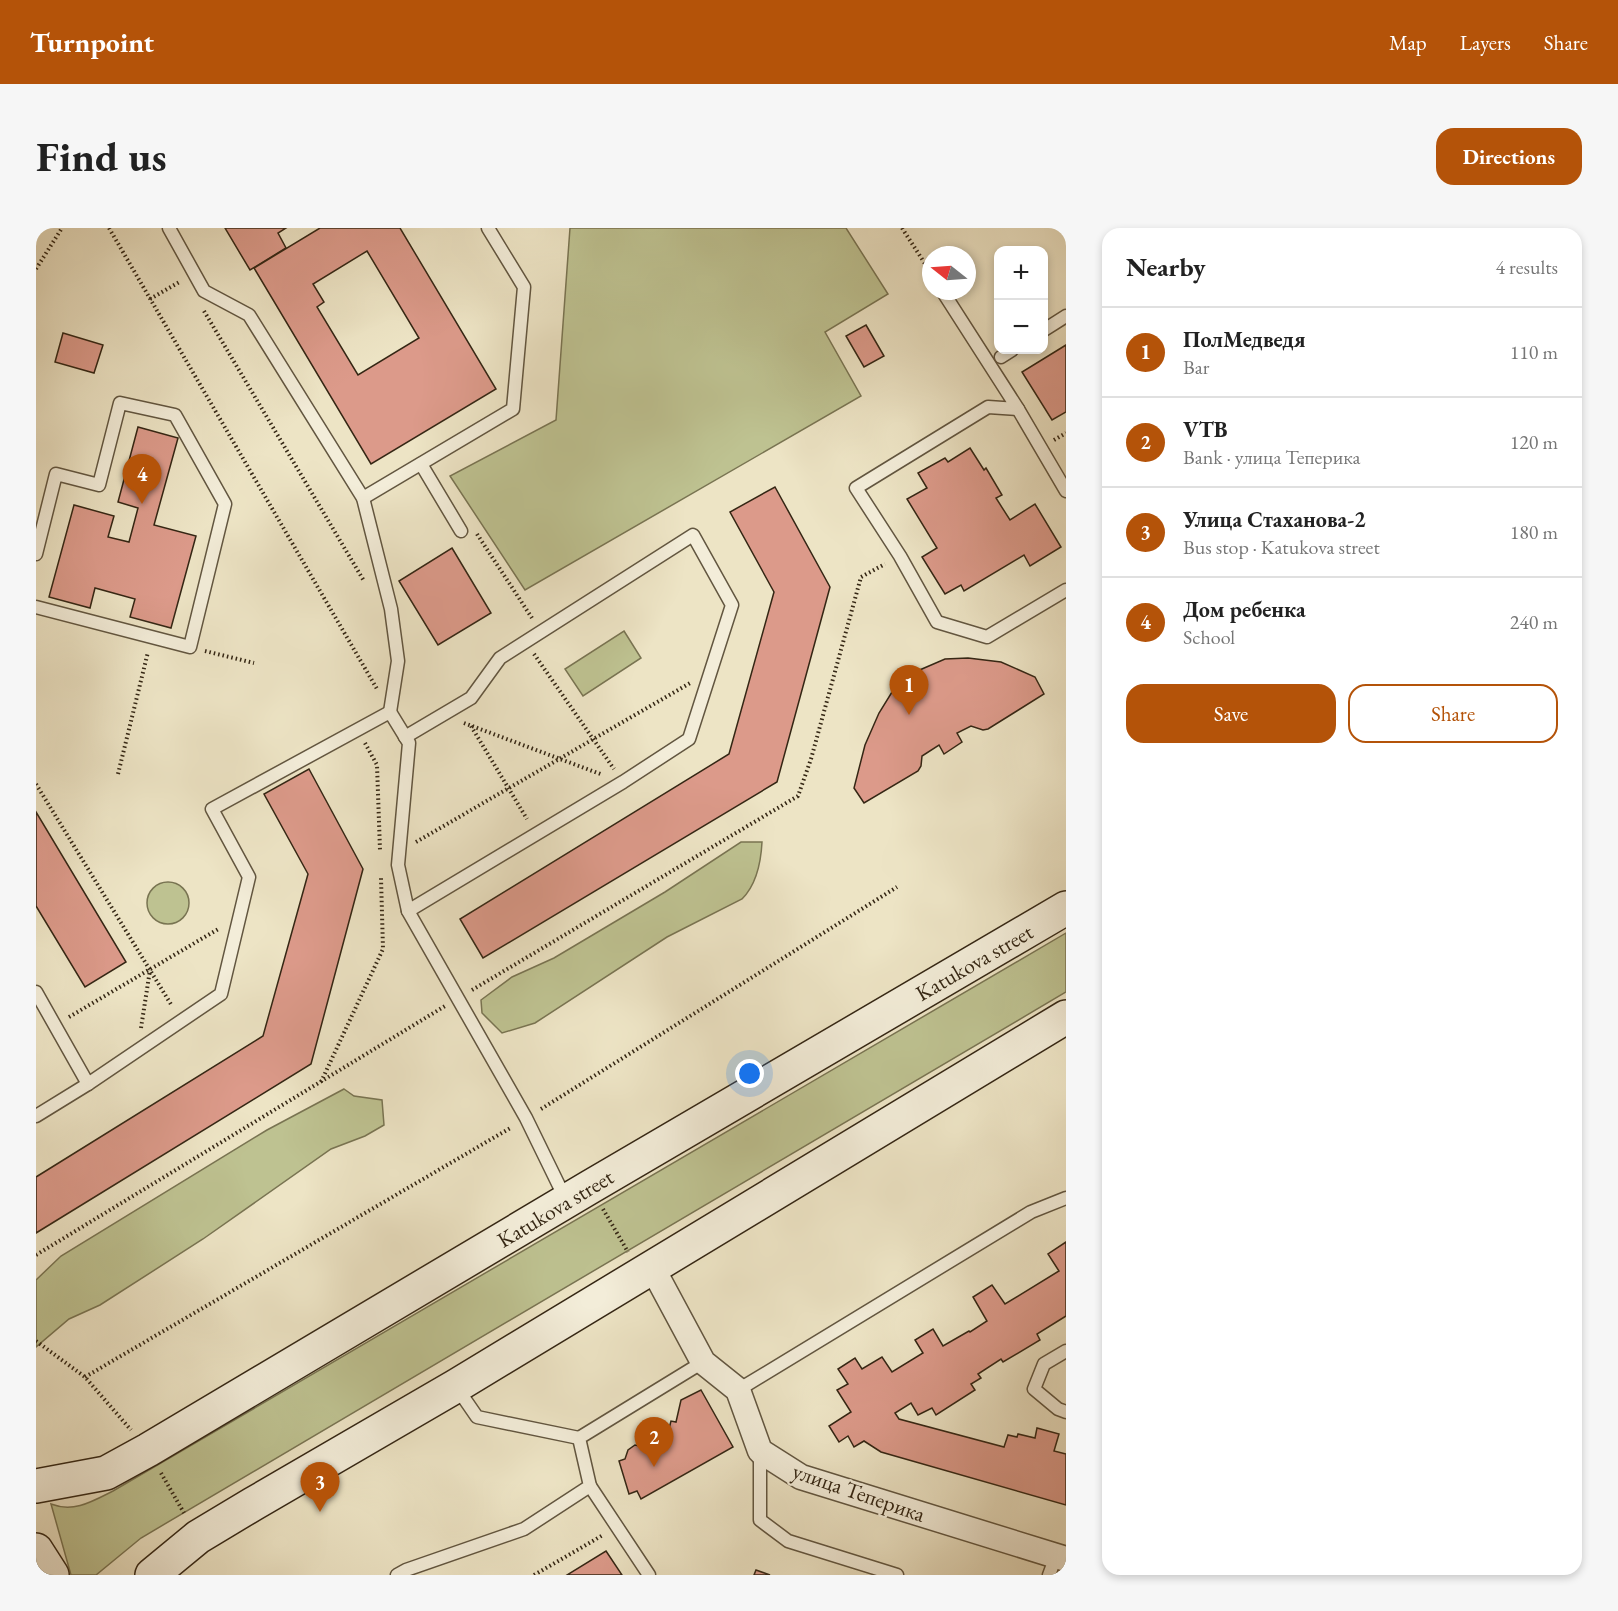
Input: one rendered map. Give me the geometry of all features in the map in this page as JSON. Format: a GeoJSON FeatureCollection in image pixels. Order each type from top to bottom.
{"type":"FeatureCollection","features":[{"type":"Feature","properties":{"kind":"main road","name":"Katukova street"},"geometry":{"type":"LineString","coordinates":[[36,1486],[106,1473],[148,1450],[578,1194],[1066,908]]}},
{"type":"Feature","properties":{"kind":"main road"},"geometry":{"type":"LineString","coordinates":[[152,1575],[198,1537],[456,1386],[1066,1017]]}},
{"type":"Feature","properties":{"kind":"main road"},"geometry":{"type":"LineString","coordinates":[[36,1470],[73,1480]]}},
{"type":"Feature","properties":{"kind":"main road"},"geometry":{"type":"LineString","coordinates":[[36,1550],[52,1575]]}},
{"type":"Feature","properties":{"kind":"street"},"geometry":{"type":"LineString","coordinates":[[646,1270],[703,1362],[738,1390],[760,1452]]}},
{"type":"Feature","properties":{"kind":"street","name":"улица Теперика"},"geometry":{"type":"LineString","coordinates":[[760,1452],[801,1477],[1057,1563]]}},
{"type":"Feature","properties":{"kind":"lane"},"geometry":{"type":"LineString","coordinates":[[169,228],[204,291],[249,315],[363,498],[391,609],[398,661],[390,712],[409,743],[398,865],[408,911],[526,1118],[578,1194]]}},
{"type":"Feature","properties":{"kind":"lane"},"geometry":{"type":"LineString","coordinates":[[363,498],[513,409],[524,287],[488,228]]}},
{"type":"Feature","properties":{"kind":"lane"},"geometry":{"type":"LineString","coordinates":[[948,300],[1066,492]]}},
{"type":"Feature","properties":{"kind":"lane"},"geometry":{"type":"LineString","coordinates":[[1048,327],[1066,316]]}},
{"type":"Feature","properties":{"kind":"lane"},"geometry":{"type":"LineString","coordinates":[[1001,357],[1006,354]]}},
{"type":"Feature","properties":{"kind":"lane"},"geometry":{"type":"LineString","coordinates":[[36,554],[57,474],[99,485],[120,403],[175,415],[225,504],[190,647],[36,607]]}},
{"type":"Feature","properties":{"kind":"lane"},"geometry":{"type":"LineString","coordinates":[[1017,409],[988,406],[856,488],[900,556],[937,622],[987,637],[1066,590]]}},
{"type":"Feature","properties":{"kind":"lane"},"geometry":{"type":"LineString","coordinates":[[421,464],[466,529]]}},
{"type":"Feature","properties":{"kind":"lane"},"geometry":{"type":"LineString","coordinates":[[405,737],[471,698],[500,658],[693,535],[732,605],[689,739],[623,783],[408,911]]}},
{"type":"Feature","properties":{"kind":"lane"},"geometry":{"type":"LineString","coordinates":[[36,1116],[88,1084],[221,994],[249,877],[212,808],[390,712]]}},
{"type":"Feature","properties":{"kind":"lane"},"geometry":{"type":"LineString","coordinates":[[36,992],[88,1084]]}},
{"type":"Feature","properties":{"kind":"lane"},"geometry":{"type":"LineString","coordinates":[[738,1390],[1031,1212],[1066,1198]]}},
{"type":"Feature","properties":{"kind":"lane"},"geometry":{"type":"LineString","coordinates":[[1066,1351],[1044,1364],[1034,1389],[1058,1409],[1066,1412]]}},
{"type":"Feature","properties":{"kind":"lane"},"geometry":{"type":"LineString","coordinates":[[456,1386],[477,1417],[579,1438],[703,1362]]}},
{"type":"Feature","properties":{"kind":"lane"},"geometry":{"type":"LineString","coordinates":[[579,1438],[590,1486],[649,1575]]}},
{"type":"Feature","properties":{"kind":"lane"},"geometry":{"type":"LineString","coordinates":[[760,1452],[760,1520],[788,1541],[897,1575]]}},
{"type":"Feature","properties":{"kind":"lane"},"geometry":{"type":"LineString","coordinates":[[397,1575],[524,1529],[590,1486]]}},
{"type":"Feature","properties":{"kind":"path"},"geometry":{"type":"LineString","coordinates":[[36,269],[62,228]]}},
{"type":"Feature","properties":{"kind":"path"},"geometry":{"type":"LineString","coordinates":[[110,228],[390,712]]}},
{"type":"Feature","properties":{"kind":"path"},"geometry":{"type":"LineString","coordinates":[[902,228],[922,259]]}},
{"type":"Feature","properties":{"kind":"path"},"geometry":{"type":"LineString","coordinates":[[150,299],[195,274]]}},
{"type":"Feature","properties":{"kind":"path"},"geometry":{"type":"LineString","coordinates":[[203,310],[365,581]]}},
{"type":"Feature","properties":{"kind":"path"},"geometry":{"type":"LineString","coordinates":[[466,529],[541,632]]}},
{"type":"Feature","properties":{"kind":"path"},"geometry":{"type":"LineString","coordinates":[[36,1256],[458,998],[798,796],[811,759],[861,577],[900,556]]}},
{"type":"Feature","properties":{"kind":"path"},"geometry":{"type":"LineString","coordinates":[[118,774],[152,637]]}},
{"type":"Feature","properties":{"kind":"path"},"geometry":{"type":"LineString","coordinates":[[525,642],[623,783]]}},
{"type":"Feature","properties":{"kind":"path"},"geometry":{"type":"LineString","coordinates":[[190,647],[254,663]]}},
{"type":"Feature","properties":{"kind":"path"},"geometry":{"type":"LineString","coordinates":[[400,851],[711,670]]}},
{"type":"Feature","properties":{"kind":"path"},"geometry":{"type":"LineString","coordinates":[[443,715],[623,783]]}},
{"type":"Feature","properties":{"kind":"path"},"geometry":{"type":"LineString","coordinates":[[470,725],[537,834]]}},
{"type":"Feature","properties":{"kind":"path"},"geometry":{"type":"LineString","coordinates":[[357,729],[377,765],[380,857]]}},
{"type":"Feature","properties":{"kind":"path"},"geometry":{"type":"LineString","coordinates":[[36,784],[181,1020]]}},
{"type":"Feature","properties":{"kind":"path"},"geometry":{"type":"LineString","coordinates":[[321,1082],[384,949],[381,869]]}},
{"type":"Feature","properties":{"kind":"path"},"geometry":{"type":"LineString","coordinates":[[85,1377],[526,1118],[897,887]]}},
{"type":"Feature","properties":{"kind":"path"},"geometry":{"type":"LineString","coordinates":[[55,1025],[239,917]]}},
{"type":"Feature","properties":{"kind":"path"},"geometry":{"type":"LineString","coordinates":[[138,1050],[150,969]]}},
{"type":"Feature","properties":{"kind":"path"},"geometry":{"type":"LineString","coordinates":[[578,1194],[646,1270]]}},
{"type":"Feature","properties":{"kind":"path"},"geometry":{"type":"LineString","coordinates":[[534,1575],[617,1527]]}},
{"type":"Feature","properties":{"kind":"green space"},"geometry":{"type":"Polygon","coordinates":[[[570,228],[846,228],[888,294],[825,332],[861,396],[525,590],[450,476],[556,420],[570,228]]]}},
{"type":"Feature","properties":{"kind":"green space"},"geometry":{"type":"Polygon","coordinates":[[[624,631],[641,658],[583,696],[565,669],[624,631]]]}},
{"type":"Feature","properties":{"kind":"green space"},"geometry":{"type":"Polygon","coordinates":[[[741,842],[762,842],[757,872],[751,887],[742,899],[667,937],[535,1023],[502,1033],[482,1013],[481,1000],[512,977],[554,958],[665,892],[741,842]]]}},
{"type":"Feature","properties":{"kind":"green space"},"geometry":{"type":"Polygon","coordinates":[[[168,882],[183,888],[189,903],[183,918],[168,924],[153,918],[147,903],[153,888],[168,882]]]}},
{"type":"Feature","properties":{"kind":"green space"},"geometry":{"type":"Polygon","coordinates":[[[1066,933],[1066,992],[141,1538],[96,1575],[71,1575],[51,1504],[75,1506],[91,1502],[113,1491],[1066,933]]]}},
{"type":"Feature","properties":{"kind":"green space"},"geometry":{"type":"Polygon","coordinates":[[[344,1089],[354,1096],[382,1100],[384,1125],[365,1136],[331,1149],[203,1239],[100,1305],[69,1319],[36,1347],[36,1280],[61,1256],[267,1130],[344,1089]]]}},
{"type":"Feature","properties":{"kind":"building"},"geometry":{"type":"Polygon","coordinates":[[[225,228],[286,228],[278,233],[286,248],[250,270],[225,228]]]}},
{"type":"Feature","properties":{"kind":"building"},"geometry":{"type":"Polygon","coordinates":[[[320,228],[400,228],[496,389],[371,464],[254,268],[320,228]],[[367,251],[313,284],[324,302],[317,307],[358,375],[419,338],[367,251]]]}},
{"type":"Feature","properties":{"kind":"building"},"geometry":{"type":"Polygon","coordinates":[[[866,325],[884,356],[864,367],[846,336],[866,325]]]}},
{"type":"Feature","properties":{"kind":"building"},"geometry":{"type":"Polygon","coordinates":[[[63,333],[103,345],[94,373],[55,362],[63,333]]]}},
{"type":"Feature","properties":{"kind":"building"},"geometry":{"type":"Polygon","coordinates":[[[1066,345],[1066,412],[1052,420],[1022,372],[1066,345]]]}},
{"type":"Feature","properties":{"kind":"building"},"geometry":{"type":"Polygon","coordinates":[[[138,427],[178,438],[154,525],[196,536],[171,628],[130,617],[135,599],[95,588],[90,608],[49,597],[74,505],[114,516],[108,537],[129,542],[138,508],[118,502],[138,427]]]}},
{"type":"Feature","properties":{"kind":"building"},"geometry":{"type":"Polygon","coordinates":[[[970,448],[984,470],[986,468],[1002,495],[996,498],[1010,520],[1035,504],[1061,547],[1030,566],[1024,555],[964,591],[961,585],[945,594],[922,557],[937,548],[907,499],[927,488],[918,473],[945,458],[948,462],[970,448]]]}},
{"type":"Feature","properties":{"kind":"building"},"geometry":{"type":"Polygon","coordinates":[[[775,487],[830,587],[777,782],[483,958],[460,919],[729,754],[774,592],[730,512],[775,487]]]}},
{"type":"Feature","properties":{"kind":"building"},"geometry":{"type":"Polygon","coordinates":[[[452,548],[491,613],[438,645],[399,581],[452,548]]]}},
{"type":"Feature","properties":{"kind":"building"},"geometry":{"type":"Polygon","coordinates":[[[968,658],[1001,662],[1035,677],[1044,694],[988,729],[983,730],[971,726],[957,733],[962,742],[944,754],[939,745],[922,756],[918,771],[864,803],[854,788],[865,745],[879,713],[892,692],[915,672],[945,659],[968,658]]]}},
{"type":"Feature","properties":{"kind":"building"},"geometry":{"type":"Polygon","coordinates":[[[309,769],[363,869],[311,1064],[36,1233],[36,1177],[263,1036],[308,874],[264,794],[309,769]]]}},
{"type":"Feature","properties":{"kind":"building"},"geometry":{"type":"Polygon","coordinates":[[[36,812],[126,962],[85,987],[36,906],[36,812]]]}},
{"type":"Feature","properties":{"kind":"building"},"geometry":{"type":"Polygon","coordinates":[[[1066,1242],[1066,1316],[1037,1334],[1040,1340],[1003,1362],[1001,1359],[978,1374],[981,1378],[971,1384],[975,1390],[936,1415],[932,1408],[918,1415],[911,1403],[895,1413],[899,1419],[1004,1447],[1008,1435],[1017,1437],[1018,1434],[1035,1438],[1037,1428],[1059,1434],[1054,1451],[1066,1454],[1066,1505],[881,1452],[864,1441],[854,1447],[848,1436],[839,1442],[829,1426],[851,1412],[837,1390],[848,1384],[838,1369],[855,1358],[862,1369],[882,1357],[892,1372],[923,1353],[915,1340],[933,1329],[943,1346],[970,1332],[987,1321],[973,1297],[992,1285],[1005,1304],[1059,1271],[1048,1254],[1066,1242]]]}},
{"type":"Feature","properties":{"kind":"building"},"geometry":{"type":"Polygon","coordinates":[[[701,1390],[733,1447],[641,1499],[637,1491],[629,1494],[619,1461],[625,1459],[628,1450],[635,1445],[657,1450],[665,1444],[671,1421],[676,1422],[681,1400],[701,1390]]]}},
{"type":"Feature","properties":{"kind":"building"},"geometry":{"type":"Polygon","coordinates":[[[606,1551],[622,1575],[567,1575],[606,1551]]]}},
{"type":"Feature","properties":{"kind":"building"},"geometry":{"type":"Polygon","coordinates":[[[756,1570],[770,1575],[754,1575],[756,1570]]]}},
{"type":"Feature","properties":{"kind":"place","name":"Дом ребенка"},"geometry":{"type":"Point","coordinates":[142,504]}},
{"type":"Feature","properties":{"kind":"place","name":"ПолМедведя"},"geometry":{"type":"Point","coordinates":[909,715]}},
{"type":"Feature","properties":{"kind":"place","name":"VTB"},"geometry":{"type":"Point","coordinates":[654,1467]}},
{"type":"Feature","properties":{"kind":"place","name":"Улица Стаханова-2"},"geometry":{"type":"Point","coordinates":[320,1512]}}]}
